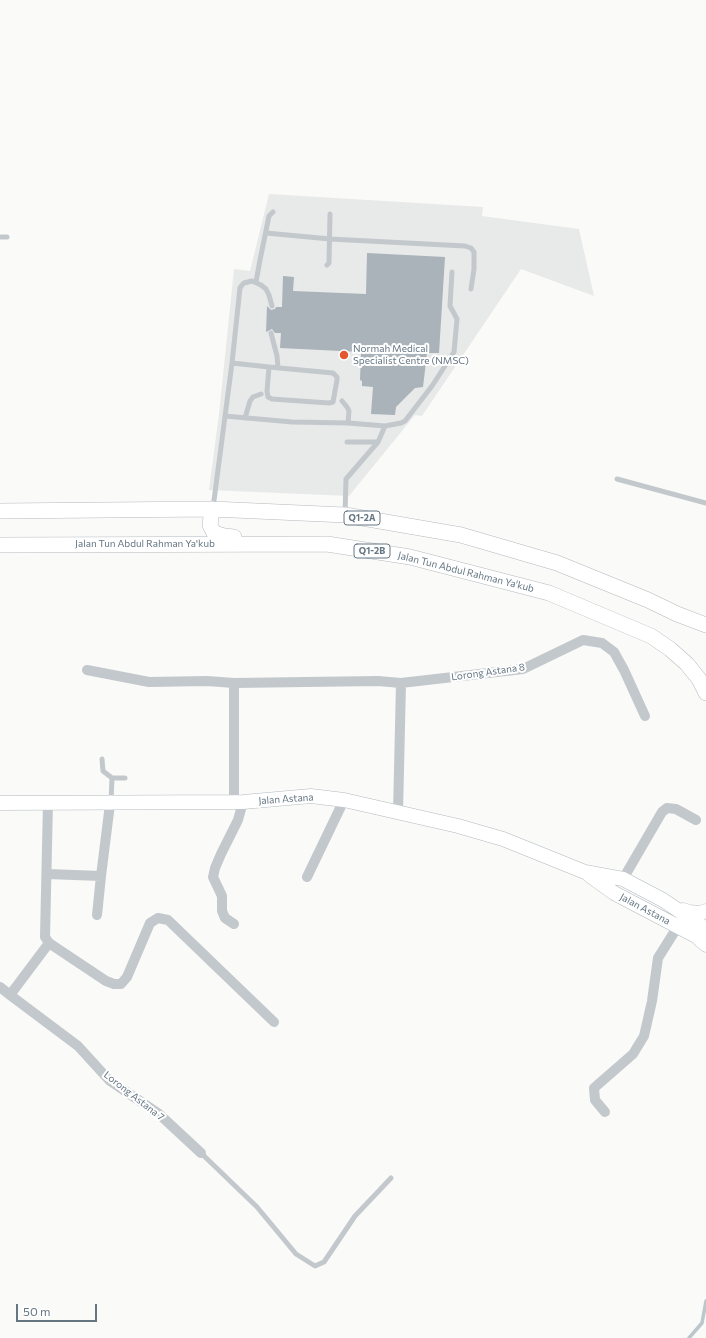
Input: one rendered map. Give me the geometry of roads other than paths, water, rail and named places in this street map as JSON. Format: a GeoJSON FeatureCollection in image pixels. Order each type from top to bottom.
{"type":"FeatureCollection","features":[{"type":"Feature","properties":{"kind":"main road","name":"Q1-2A"},"geometry":{"type":"LineString","coordinates":[[0,512],[212,509],[345,516],[461,535],[557,563],[706,625]]}},
{"type":"Feature","properties":{"kind":"main road"},"geometry":{"type":"LineString","coordinates":[[212,509],[210,525],[214,533],[224,536],[307,539],[326,544]]}},
{"type":"Feature","properties":{"kind":"main road","name":"Jalan Tun Abdul Rahman Ya'kub"},"geometry":{"type":"LineString","coordinates":[[0,545],[326,544],[410,557],[549,593],[651,636],[670,649],[687,664],[699,679],[706,693]]}},
{"type":"Feature","properties":{"kind":"main road","name":"Jalan Astana"},"geometry":{"type":"LineString","coordinates":[[0,803],[48,802],[110,804],[238,802],[311,796],[344,800],[458,826],[503,839],[585,872],[623,879],[662,900],[704,932]]}},
{"type":"Feature","properties":{"kind":"main road","name":"Jalan Astana"},"geometry":{"type":"LineString","coordinates":[[585,872],[614,893],[678,926],[704,932]]}},
{"type":"Feature","properties":{"kind":"main road"},"geometry":{"type":"LineString","coordinates":[[662,900],[689,912],[706,912]]}},
{"type":"Feature","properties":{"kind":"street","name":"Lorong Astana 8"},"geometry":{"type":"LineString","coordinates":[[87,670],[149,682],[207,680],[234,683],[378,681],[401,683],[523,669],[583,640],[602,643],[614,652],[645,716]]}},
{"type":"Feature","properties":{"kind":"street"},"geometry":{"type":"LineString","coordinates":[[234,683],[238,820],[221,854],[213,877],[222,896],[222,911],[225,918],[234,924]]}},
{"type":"Feature","properties":{"kind":"street"},"geometry":{"type":"LineString","coordinates":[[398,813],[401,683]]}},
{"type":"Feature","properties":{"kind":"street"},"geometry":{"type":"LineString","coordinates":[[307,877],[344,800]]}},
{"type":"Feature","properties":{"kind":"street"},"geometry":{"type":"LineString","coordinates":[[48,802],[45,937],[49,943],[106,981],[114,984],[121,984],[127,977],[150,923],[158,918],[168,920],[274,1022]]}},
{"type":"Feature","properties":{"kind":"street"},"geometry":{"type":"LineString","coordinates":[[97,915],[110,804]]}},
{"type":"Feature","properties":{"kind":"street"},"geometry":{"type":"LineString","coordinates":[[623,879],[662,812],[667,808],[676,809],[696,820]]}},
{"type":"Feature","properties":{"kind":"street"},"geometry":{"type":"LineString","coordinates":[[47,874],[101,876]]}},
{"type":"Feature","properties":{"kind":"street"},"geometry":{"type":"LineString","coordinates":[[605,1112],[595,1100],[594,1088],[633,1054],[644,1036],[652,1001],[658,958],[678,926]]}},
{"type":"Feature","properties":{"kind":"street"},"geometry":{"type":"LineString","coordinates":[[10,995],[49,943]]}},
{"type":"Feature","properties":{"kind":"street","name":"Lorong Astana 7"},"geometry":{"type":"LineString","coordinates":[[0,987],[78,1046],[110,1080],[159,1114],[201,1153]]}},
{"type":"Feature","properties":{"kind":"lane"},"geometry":{"type":"LineString","coordinates":[[256,282],[269,216],[273,212]]}},
{"type":"Feature","properties":{"kind":"lane"},"geometry":{"type":"LineString","coordinates":[[327,266],[329,262],[330,214]]}},
{"type":"Feature","properties":{"kind":"lane"},"geometry":{"type":"LineString","coordinates":[[266,233],[330,239],[465,246],[471,248],[474,252],[474,269],[471,289]]}},
{"type":"Feature","properties":{"kind":"lane"},"geometry":{"type":"LineString","coordinates":[[0,237],[7,237]]}},
{"type":"Feature","properties":{"kind":"lane"},"geometry":{"type":"LineString","coordinates":[[225,416],[320,424],[385,426],[401,423],[409,418],[453,354],[457,319],[450,306],[452,272]]}},
{"type":"Feature","properties":{"kind":"lane"},"geometry":{"type":"LineString","coordinates":[[212,509],[232,363],[240,288],[244,283],[252,281],[256,282],[266,290],[272,306]]}},
{"type":"Feature","properties":{"kind":"lane"},"geometry":{"type":"LineString","coordinates":[[271,333],[277,356],[278,368]]}},
{"type":"Feature","properties":{"kind":"lane"},"geometry":{"type":"LineString","coordinates":[[232,363],[333,373],[337,380],[334,402],[329,403],[272,399],[268,397],[266,391],[269,367]]}},
{"type":"Feature","properties":{"kind":"lane"},"geometry":{"type":"LineString","coordinates":[[245,418],[250,401],[253,397],[261,394]]}},
{"type":"Feature","properties":{"kind":"lane"},"geometry":{"type":"LineString","coordinates":[[342,401],[348,407],[348,424]]}},
{"type":"Feature","properties":{"kind":"lane"},"geometry":{"type":"LineString","coordinates":[[345,516],[346,479],[378,442],[385,426]]}},
{"type":"Feature","properties":{"kind":"lane"},"geometry":{"type":"LineString","coordinates":[[347,442],[378,442]]}},
{"type":"Feature","properties":{"kind":"lane"},"geometry":{"type":"LineString","coordinates":[[617,479],[706,503]]}},
{"type":"Feature","properties":{"kind":"lane"},"geometry":{"type":"LineString","coordinates":[[102,759],[103,772],[112,778],[125,778]]}},
{"type":"Feature","properties":{"kind":"lane"},"geometry":{"type":"LineString","coordinates":[[110,804],[112,778]]}},
{"type":"Feature","properties":{"kind":"lane"},"geometry":{"type":"LineString","coordinates":[[201,1153],[257,1207],[296,1254],[314,1266],[324,1262],[355,1216],[391,1178]]}},
{"type":"Feature","properties":{"kind":"waterway"},"geometry":{"type":"LineString","coordinates":[[689,1338],[702,1323],[706,1301]]}},
{"type":"Feature","properties":{"kind":"place","name":"Normah Medical Specialist Centre (NMSC)"},"geometry":{"type":"Point","coordinates":[344,355]}}]}
